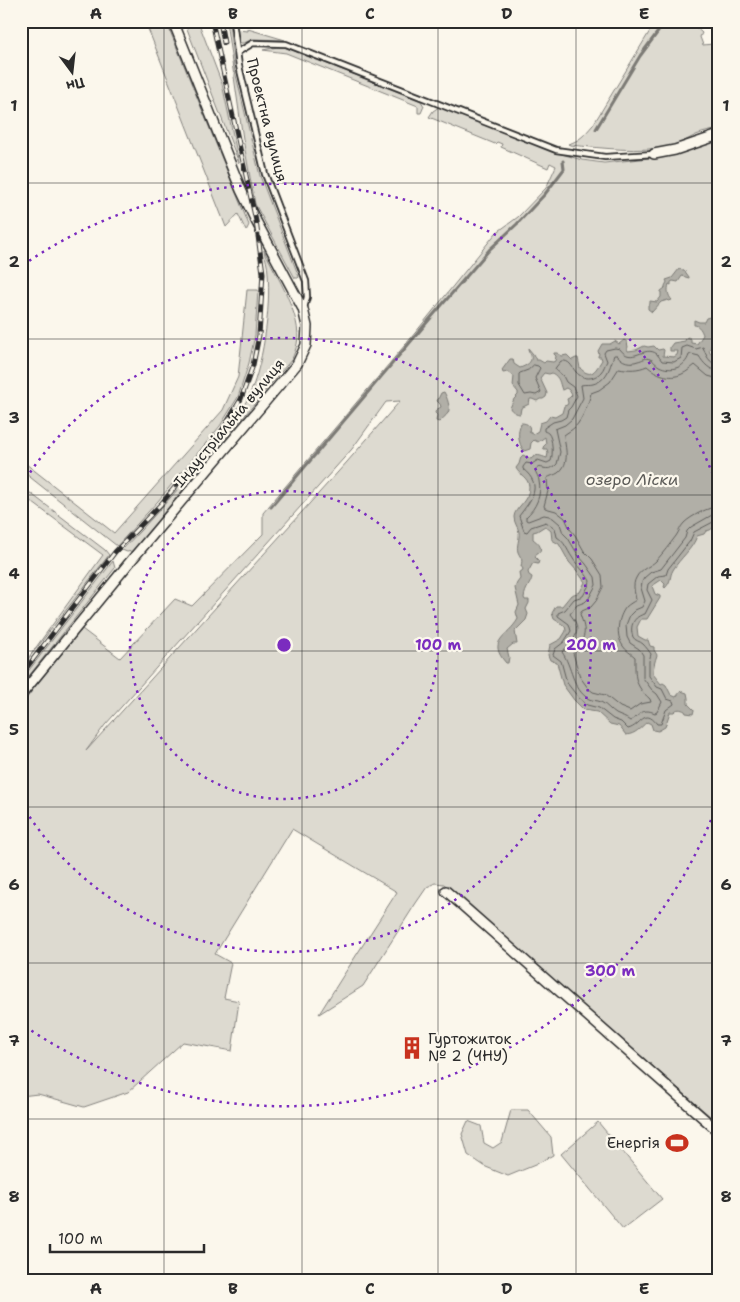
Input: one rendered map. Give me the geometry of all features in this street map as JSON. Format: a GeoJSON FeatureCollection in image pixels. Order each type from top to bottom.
{"type":"FeatureCollection","features":[{"type":"Feature","properties":{"kind":"street","name":"Індустріальна вулиця"},"geometry":{"type":"LineString","coordinates":[[21,695],[129,563],[297,364],[306,345],[307,326],[303,309],[245,198],[173,21]]}},
{"type":"Feature","properties":{"kind":"street"},"geometry":{"type":"LineString","coordinates":[[654,154],[675,150],[719,135]]}},
{"type":"Feature","properties":{"kind":"street"},"geometry":{"type":"LineString","coordinates":[[446,891],[719,1132]]}},
{"type":"Feature","properties":{"kind":"lane","name":"Проектна вулиця"},"geometry":{"type":"LineString","coordinates":[[232,21],[239,66],[265,174],[306,281],[307,297],[303,309]]}},
{"type":"Feature","properties":{"kind":"lane"},"geometry":{"type":"LineString","coordinates":[[238,52],[253,43],[286,44],[556,150],[605,157],[654,154]]}},
{"type":"Feature","properties":{"kind":"shaded area"},"geometry":{"type":"Polygon","coordinates":[[[145,21],[166,21],[249,225],[246,231],[238,214],[226,227],[145,21]]]}},
{"type":"Feature","properties":{"kind":"shaded area"},"geometry":{"type":"Polygon","coordinates":[[[184,21],[198,21],[222,84],[239,163],[184,21]]]}},
{"type":"Feature","properties":{"kind":"shaded area"},"geometry":{"type":"Polygon","coordinates":[[[226,21],[229,21],[234,67],[260,176],[298,278],[295,278],[255,204],[243,139],[226,21]]]}},
{"type":"Feature","properties":{"kind":"shaded area"},"geometry":{"type":"Polygon","coordinates":[[[656,21],[689,21],[702,33],[700,37],[703,45],[713,44],[717,59],[719,59],[719,129],[699,134],[681,143],[659,148],[621,149],[568,144],[579,139],[593,125],[656,21]]]}},
{"type":"Feature","properties":{"kind":"shaded area"},"geometry":{"type":"Polygon","coordinates":[[[248,29],[285,40],[253,39],[244,43],[239,42],[237,30],[248,31],[248,29]]]}},
{"type":"Feature","properties":{"kind":"shaded area"},"geometry":{"type":"Polygon","coordinates":[[[277,47],[292,50],[421,101],[424,106],[421,113],[418,113],[418,106],[286,53],[263,50],[277,47]]]}},
{"type":"Feature","properties":{"kind":"shaded area"},"geometry":{"type":"Polygon","coordinates":[[[439,107],[555,152],[582,160],[604,163],[659,157],[719,138],[719,1124],[444,884],[435,883],[427,887],[363,986],[319,1014],[397,892],[292,829],[215,954],[231,963],[224,998],[239,1001],[232,1051],[183,1042],[128,1092],[84,1107],[38,1094],[21,1096],[21,706],[82,629],[120,658],[175,599],[192,606],[263,534],[263,513],[411,338],[496,233],[518,217],[546,188],[556,166],[550,163],[548,168],[501,147],[502,144],[497,142],[495,144],[429,117],[439,107]],[[400,401],[386,402],[352,449],[105,725],[86,751],[400,401]]]}},
{"type":"Feature","properties":{"kind":"shaded area"},"geometry":{"type":"Polygon","coordinates":[[[264,250],[287,296],[296,321],[297,344],[292,359],[132,551],[122,550],[212,449],[231,426],[247,400],[253,387],[265,338],[269,287],[264,250]]]}},
{"type":"Feature","properties":{"kind":"shaded area"},"geometry":{"type":"Polygon","coordinates":[[[247,290],[258,290],[255,335],[249,363],[238,397],[220,426],[158,501],[117,546],[21,470],[21,460],[114,533],[223,410],[238,377],[247,290]]]}},
{"type":"Feature","properties":{"kind":"shaded area"},"geometry":{"type":"Polygon","coordinates":[[[21,486],[109,555],[21,668],[103,555],[21,494],[21,486]]]}},
{"type":"Feature","properties":{"kind":"shaded area"},"geometry":{"type":"Polygon","coordinates":[[[113,561],[115,568],[21,686],[21,681],[26,674],[113,561]]]}},
{"type":"Feature","properties":{"kind":"shaded area"},"geometry":{"type":"Polygon","coordinates":[[[511,1110],[528,1110],[551,1137],[553,1155],[508,1176],[486,1167],[468,1155],[462,1134],[468,1121],[481,1126],[484,1143],[493,1148],[502,1142],[511,1110]]]}},
{"type":"Feature","properties":{"kind":"shaded area"},"geometry":{"type":"Polygon","coordinates":[[[598,1122],[662,1199],[623,1229],[561,1154],[598,1122]]]}},
{"type":"Feature","properties":{"kind":"water"},"geometry":{"type":"Polygon","coordinates":[[[679,269],[684,270],[689,278],[682,276],[678,282],[671,282],[668,291],[672,300],[661,302],[652,312],[648,309],[650,301],[657,302],[661,297],[661,291],[665,288],[666,280],[672,278],[679,269]]]}},
{"type":"Feature","properties":{"kind":"water","name":"озеро Ліски"},"geometry":{"type":"Polygon","coordinates":[[[719,317],[719,337],[709,349],[710,353],[719,362],[719,524],[704,534],[697,536],[692,546],[673,570],[669,583],[665,588],[665,584],[661,580],[652,586],[655,594],[660,596],[660,598],[647,619],[641,619],[637,627],[638,636],[648,640],[650,646],[654,647],[657,655],[653,674],[661,684],[666,685],[671,695],[676,697],[681,691],[687,693],[688,704],[694,710],[693,714],[679,709],[670,712],[665,727],[658,731],[653,730],[651,724],[647,722],[635,732],[626,735],[619,726],[610,724],[597,712],[584,710],[574,700],[563,685],[557,663],[550,660],[548,655],[550,645],[561,639],[566,631],[565,626],[554,619],[552,613],[556,606],[562,606],[571,595],[580,592],[585,582],[569,562],[559,544],[552,540],[551,531],[545,526],[533,532],[533,539],[540,546],[540,552],[535,557],[539,561],[538,564],[533,563],[528,572],[532,577],[524,598],[529,600],[526,609],[528,614],[526,620],[515,631],[517,644],[513,644],[507,649],[508,663],[500,655],[498,644],[518,619],[516,612],[519,605],[515,588],[520,579],[519,572],[523,569],[518,552],[519,532],[514,517],[516,510],[527,496],[529,486],[527,480],[516,468],[523,455],[531,459],[537,456],[547,458],[548,453],[547,449],[543,447],[546,444],[545,437],[538,442],[534,440],[531,443],[530,449],[524,451],[519,441],[520,426],[521,423],[528,425],[529,432],[533,434],[538,431],[540,423],[546,421],[550,416],[555,417],[562,413],[564,406],[568,403],[567,399],[572,395],[566,388],[562,390],[559,380],[555,375],[544,373],[540,378],[547,393],[546,397],[537,401],[530,399],[529,404],[521,408],[520,414],[517,413],[510,408],[518,395],[513,386],[514,376],[508,372],[503,373],[502,370],[510,359],[513,359],[514,364],[520,368],[528,364],[531,360],[531,355],[528,348],[536,360],[544,363],[546,361],[555,361],[556,356],[554,353],[562,356],[567,355],[572,360],[578,358],[580,368],[585,372],[592,373],[602,360],[601,357],[598,357],[598,351],[602,344],[610,344],[615,341],[619,344],[624,340],[627,342],[628,351],[644,346],[654,346],[658,350],[664,350],[663,356],[674,357],[678,351],[670,351],[673,343],[685,341],[688,337],[691,339],[691,343],[697,344],[703,335],[699,327],[694,325],[694,320],[704,322],[706,318],[714,319],[719,317]]]}},
{"type":"Feature","properties":{"kind":"water"},"geometry":{"type":"Polygon","coordinates":[[[444,392],[449,411],[439,422],[436,421],[437,415],[435,413],[441,407],[437,401],[441,393],[444,392]]]}},
{"type":"Feature","properties":{"kind":"waterway"},"geometry":{"type":"LineString","coordinates":[[596,129],[640,56],[666,21]]}},
{"type":"Feature","properties":{"kind":"waterway"},"geometry":{"type":"LineString","coordinates":[[271,507],[490,249],[545,194],[564,169],[563,161]]}},
{"type":"Feature","properties":{"kind":"railway"},"geometry":{"type":"LineString","coordinates":[[21,675],[115,552],[161,504],[223,429],[241,399],[253,365],[259,335],[263,273],[256,221],[212,21]]}},
{"type":"Feature","properties":{"kind":"railway"},"geometry":{"type":"LineString","coordinates":[[220,21],[224,43]]}},
{"type":"Feature","properties":{"kind":"place","name":"Гуртожиток № 2 (ЧНУ)"},"geometry":{"type":"Point","coordinates":[412,1048]}},
{"type":"Feature","properties":{"kind":"place","name":"Енергія"},"geometry":{"type":"Point","coordinates":[677,1143]}}]}
